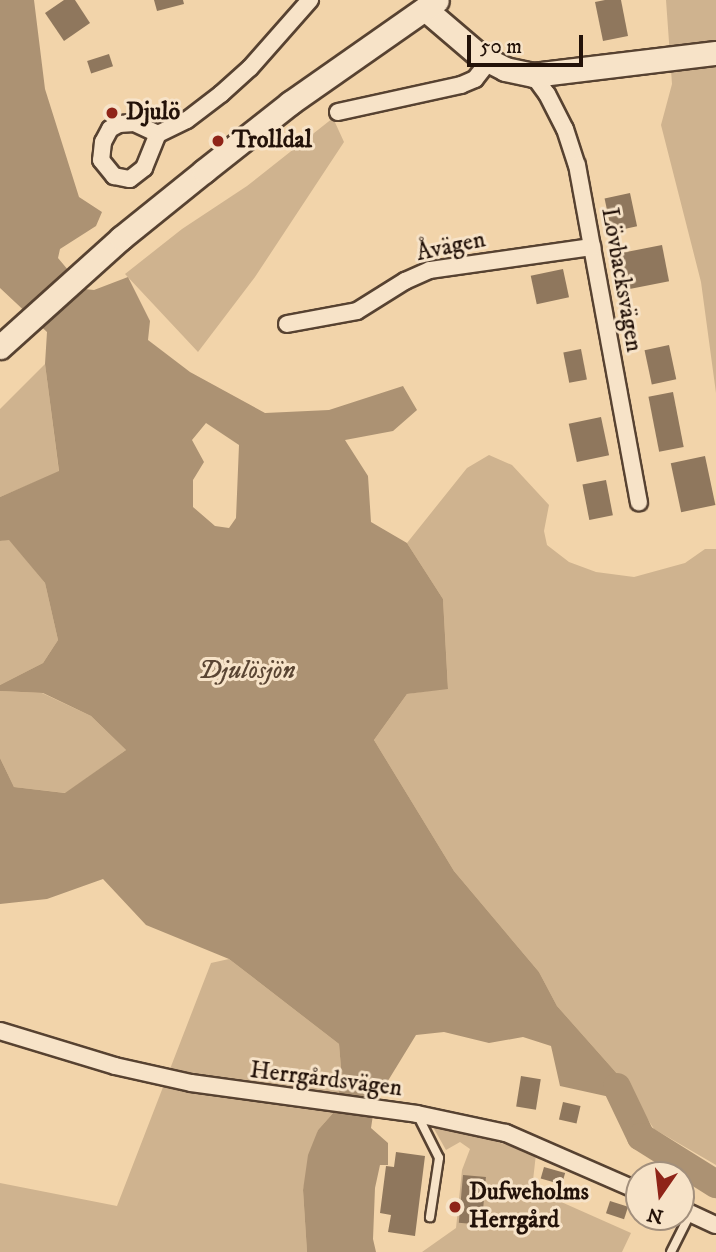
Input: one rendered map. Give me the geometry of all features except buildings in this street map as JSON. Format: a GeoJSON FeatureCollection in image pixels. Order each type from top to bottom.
{"type":"FeatureCollection","features":[{"type":"Feature","properties":{"kind":"main road"},"geometry":{"type":"LineString","coordinates":[[0,347],[121,239],[290,103],[426,3],[451,34],[489,61],[505,69],[533,75],[716,53]]}},
{"type":"Feature","properties":{"kind":"street"},"geometry":{"type":"LineString","coordinates":[[158,134],[187,120],[221,94],[250,68],[310,0]]}},
{"type":"Feature","properties":{"kind":"street"},"geometry":{"type":"LineString","coordinates":[[338,112],[461,85],[475,79],[489,61]]}},
{"type":"Feature","properties":{"kind":"street","name":"Lövbacksvägen"},"geometry":{"type":"LineString","coordinates":[[533,75],[547,94],[565,129],[577,165],[639,502]]}},
{"type":"Feature","properties":{"kind":"street","name":"Åvägen"},"geometry":{"type":"LineString","coordinates":[[287,324],[357,311],[405,281],[430,270],[592,247]]}},
{"type":"Feature","properties":{"kind":"street","name":"Herrgårdsvägen"},"geometry":{"type":"LineString","coordinates":[[0,1031],[115,1066],[191,1083],[417,1114],[506,1133],[625,1185]]}},
{"type":"Feature","properties":{"kind":"street"},"geometry":{"type":"LineString","coordinates":[[695,1216],[716,1225]]}},
{"type":"Feature","properties":{"kind":"lane"},"geometry":{"type":"LineString","coordinates":[[417,1114],[439,1158],[430,1217]]}},
{"type":"Feature","properties":{"kind":"lane"},"geometry":{"type":"LineString","coordinates":[[671,1252],[679,1231]]}},
{"type":"Feature","properties":{"kind":"shaded area"},"geometry":{"type":"Polygon","coordinates":[[[666,0],[716,0],[716,393],[701,282],[661,125],[672,84],[666,0]]]}},
{"type":"Feature","properties":{"kind":"shaded area"},"geometry":{"type":"Polygon","coordinates":[[[333,118],[344,142],[255,277],[198,352],[125,274],[182,229],[247,186],[333,118]]]}},
{"type":"Feature","properties":{"kind":"shaded area"},"geometry":{"type":"Polygon","coordinates":[[[45,364],[59,472],[0,497],[0,409],[45,364]]]}},
{"type":"Feature","properties":{"kind":"shaded area"},"geometry":{"type":"Polygon","coordinates":[[[489,455],[512,465],[549,505],[544,531],[547,545],[569,562],[596,572],[634,577],[685,563],[705,549],[716,549],[716,1165],[654,1129],[620,1077],[557,1006],[539,972],[454,871],[374,740],[407,694],[448,688],[443,599],[407,543],[467,468],[489,455]]]}},
{"type":"Feature","properties":{"kind":"shaded area"},"geometry":{"type":"Polygon","coordinates":[[[9,539],[45,583],[58,640],[43,663],[0,685],[0,541],[9,539]]]}},
{"type":"Feature","properties":{"kind":"shaded area"},"geometry":{"type":"Polygon","coordinates":[[[0,691],[42,693],[91,716],[126,750],[66,793],[14,787],[0,758],[0,691]]]}},
{"type":"Feature","properties":{"kind":"shaded area"},"geometry":{"type":"Polygon","coordinates":[[[229,959],[339,1044],[342,1080],[334,1112],[318,1130],[303,1190],[307,1252],[0,1252],[0,1183],[117,1206],[211,963],[229,959]]]}},
{"type":"Feature","properties":{"kind":"shaded area"},"geometry":{"type":"Polygon","coordinates":[[[446,1126],[536,1154],[532,1189],[631,1233],[622,1252],[422,1252],[456,1228],[462,1170],[470,1149],[460,1142],[446,1150],[433,1127],[446,1126]]]}},
{"type":"Feature","properties":{"kind":"water","name":"Djulösjön"},"geometry":{"type":"Polygon","coordinates":[[[0,0],[34,0],[45,89],[79,197],[102,212],[96,226],[60,249],[58,258],[84,289],[94,290],[128,277],[150,321],[148,340],[190,372],[265,413],[329,410],[403,386],[417,410],[393,431],[345,440],[368,476],[371,522],[407,543],[443,599],[448,689],[407,694],[374,740],[454,871],[539,972],[557,1006],[620,1077],[610,1097],[560,1086],[551,1046],[523,1037],[489,1043],[444,1032],[416,1035],[375,1102],[371,1128],[388,1143],[388,1165],[380,1165],[375,1188],[373,1239],[376,1252],[307,1252],[303,1190],[308,1155],[318,1130],[334,1112],[342,1080],[339,1044],[229,959],[146,925],[103,879],[47,899],[0,904],[0,758],[14,787],[65,793],[126,750],[91,716],[43,693],[0,691],[0,685],[43,663],[58,640],[45,583],[9,540],[0,541],[0,497],[59,471],[45,364],[47,332],[0,288],[0,0]],[[206,423],[192,440],[204,462],[193,480],[193,507],[215,526],[229,528],[236,518],[239,445],[206,423]]]}},
{"type":"Feature","properties":{"kind":"waterway"},"geometry":{"type":"LineString","coordinates":[[617,1087],[641,1137],[716,1184]]}},
{"type":"Feature","properties":{"kind":"place","name":"Djulö"},"geometry":{"type":"Point","coordinates":[112,113]}},
{"type":"Feature","properties":{"kind":"place","name":"Trolldal"},"geometry":{"type":"Point","coordinates":[218,141]}},
{"type":"Feature","properties":{"kind":"place","name":"Dufweholms Herrgård"},"geometry":{"type":"Point","coordinates":[455,1207]}}]}
